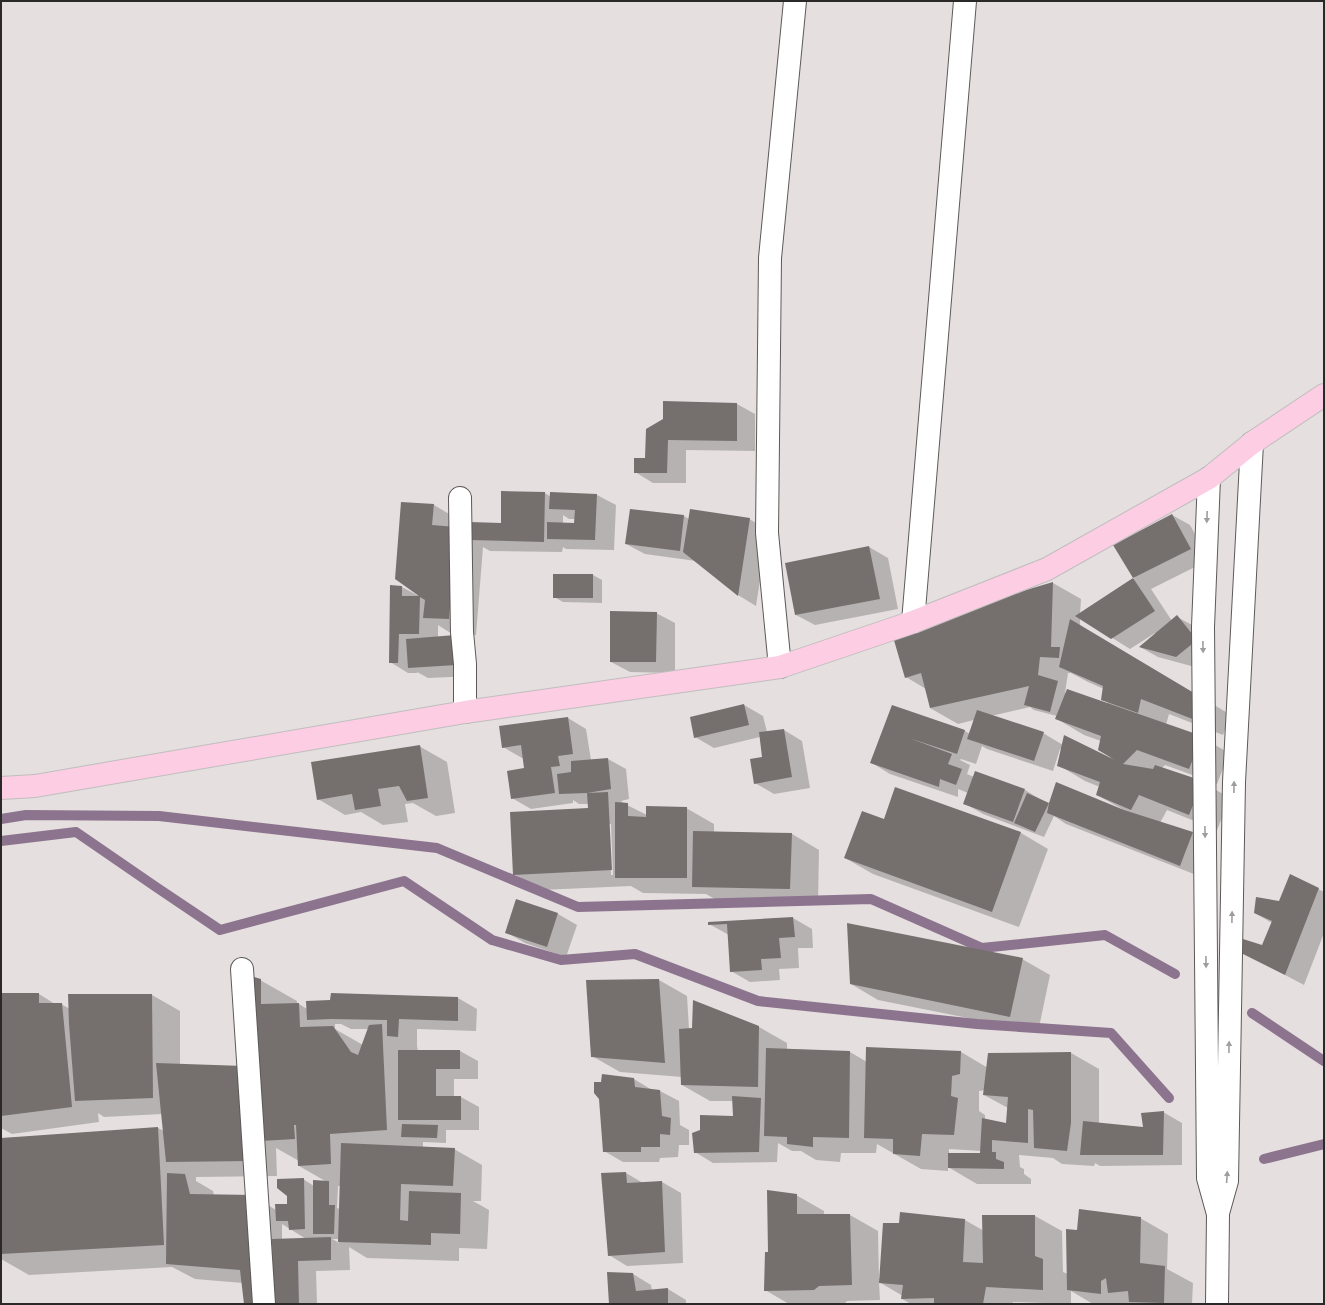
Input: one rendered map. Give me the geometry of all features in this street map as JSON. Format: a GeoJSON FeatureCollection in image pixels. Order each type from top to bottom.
{"type":"FeatureCollection","features":[{"type":"Feature","properties":{"kind":"main road"},"geometry":{"type":"LineString","coordinates":[[1,788],[35,786],[465,712],[780,667],[913,622],[1047,569],[1209,478],[1252,443],[1324,395]]}},
{"type":"Feature","properties":{"kind":"street"},"geometry":{"type":"LineString","coordinates":[[780,667],[767,533],[770,258],[795,1]]}},
{"type":"Feature","properties":{"kind":"street"},"geometry":{"type":"LineString","coordinates":[[913,622],[965,1]]}},
{"type":"Feature","properties":{"kind":"street"},"geometry":{"type":"LineString","coordinates":[[1217,1304],[1218,1214],[1227,1181],[1234,782],[1252,443]]}},
{"type":"Feature","properties":{"kind":"street"},"geometry":{"type":"LineString","coordinates":[[1209,478],[1203,628],[1208,1178],[1218,1214]]}},
{"type":"Feature","properties":{"kind":"street"},"geometry":{"type":"LineString","coordinates":[[460,498],[465,712]]}},
{"type":"Feature","properties":{"kind":"street"},"geometry":{"type":"LineString","coordinates":[[242,969],[264,1304]]}},
{"type":"Feature","properties":{"kind":"building"},"geometry":{"type":"Polygon","coordinates":[[[663,401],[737,403],[737,441],[668,440],[667,473],[634,473],[634,458],[645,458],[646,429],[663,419],[663,401]]]}},
{"type":"Feature","properties":{"kind":"building"},"geometry":{"type":"Polygon","coordinates":[[[501,491],[545,492],[544,542],[470,540],[470,522],[501,523],[501,491]]]}},
{"type":"Feature","properties":{"kind":"building"},"geometry":{"type":"Polygon","coordinates":[[[550,492],[597,494],[595,540],[547,539],[547,522],[574,523],[575,510],[549,509],[550,492]]]}},
{"type":"Feature","properties":{"kind":"building"},"geometry":{"type":"Polygon","coordinates":[[[401,502],[434,504],[432,525],[456,527],[449,619],[423,618],[425,600],[420,597],[419,634],[399,634],[398,663],[389,663],[390,585],[402,586],[402,596],[419,596],[395,579],[401,502]]]}},
{"type":"Feature","properties":{"kind":"building"},"geometry":{"type":"Polygon","coordinates":[[[630,509],[684,515],[680,551],[625,544],[630,509]]]}},
{"type":"Feature","properties":{"kind":"building"},"geometry":{"type":"Polygon","coordinates":[[[690,509],[750,518],[738,596],[683,552],[690,509]]]}},
{"type":"Feature","properties":{"kind":"building"},"geometry":{"type":"Polygon","coordinates":[[[1172,514],[1191,549],[1133,578],[1113,545],[1172,514]]]}},
{"type":"Feature","properties":{"kind":"building"},"geometry":{"type":"Polygon","coordinates":[[[869,546],[880,599],[795,615],[785,563],[869,546]]]}},
{"type":"Feature","properties":{"kind":"building"},"geometry":{"type":"Polygon","coordinates":[[[553,574],[593,574],[593,598],[553,598],[553,574]]]}},
{"type":"Feature","properties":{"kind":"building"},"geometry":{"type":"Polygon","coordinates":[[[1133,578],[1155,611],[1111,639],[1075,616],[1133,578]]]}},
{"type":"Feature","properties":{"kind":"building"},"geometry":{"type":"Polygon","coordinates":[[[1053,582],[1051,647],[1060,647],[1059,658],[1040,657],[1038,675],[1058,681],[1050,712],[1024,705],[1029,686],[930,708],[921,673],[905,678],[891,630],[1053,582]]]}},
{"type":"Feature","properties":{"kind":"building"},"geometry":{"type":"Polygon","coordinates":[[[610,611],[657,612],[656,662],[610,662],[610,611]]]}},
{"type":"Feature","properties":{"kind":"building"},"geometry":{"type":"Polygon","coordinates":[[[1177,615],[1197,640],[1176,657],[1139,647],[1177,615]]]}},
{"type":"Feature","properties":{"kind":"building"},"geometry":{"type":"Polygon","coordinates":[[[1070,619],[1204,699],[1195,720],[1141,699],[1138,713],[1101,700],[1103,686],[1059,667],[1070,619]]]}},
{"type":"Feature","properties":{"kind":"building"},"geometry":{"type":"Polygon","coordinates":[[[455,635],[456,665],[408,668],[406,639],[455,635]]]}},
{"type":"Feature","properties":{"kind":"building"},"geometry":{"type":"Polygon","coordinates":[[[1067,689],[1202,736],[1189,769],[1137,750],[1123,764],[1153,769],[1155,765],[1203,781],[1189,815],[1139,795],[1131,810],[1096,795],[1100,782],[1057,766],[1064,735],[1115,760],[1098,750],[1101,736],[1055,719],[1067,689]]]}},
{"type":"Feature","properties":{"kind":"building"},"geometry":{"type":"Polygon","coordinates":[[[744,704],[749,725],[694,738],[690,717],[744,704]]]}},
{"type":"Feature","properties":{"kind":"building"},"geometry":{"type":"Polygon","coordinates":[[[892,705],[965,730],[957,754],[909,738],[952,754],[948,764],[962,769],[956,785],[940,779],[939,787],[870,763],[892,705]]]}},
{"type":"Feature","properties":{"kind":"building"},"geometry":{"type":"Polygon","coordinates":[[[977,710],[1044,732],[1034,761],[967,739],[977,710]]]}},
{"type":"Feature","properties":{"kind":"building"},"geometry":{"type":"Polygon","coordinates":[[[568,717],[573,754],[558,756],[560,766],[551,767],[555,793],[511,799],[507,771],[524,768],[521,745],[502,748],[499,726],[568,717]]]}},
{"type":"Feature","properties":{"kind":"building"},"geometry":{"type":"Polygon","coordinates":[[[784,729],[792,777],[754,784],[750,759],[762,757],[759,732],[784,729]]]}},
{"type":"Feature","properties":{"kind":"building"},"geometry":{"type":"Polygon","coordinates":[[[420,745],[428,798],[407,801],[399,786],[378,789],[381,806],[355,810],[352,794],[317,800],[311,762],[420,745]]]}},
{"type":"Feature","properties":{"kind":"building"},"geometry":{"type":"Polygon","coordinates":[[[608,758],[611,789],[587,793],[559,794],[557,774],[571,772],[571,761],[608,758]]]}},
{"type":"Feature","properties":{"kind":"building"},"geometry":{"type":"Polygon","coordinates":[[[975,771],[1025,789],[1013,822],[963,804],[975,771]]]}},
{"type":"Feature","properties":{"kind":"building"},"geometry":{"type":"Polygon","coordinates":[[[1056,782],[1124,810],[1193,832],[1180,866],[1047,813],[1056,782]]]}},
{"type":"Feature","properties":{"kind":"building"},"geometry":{"type":"Polygon","coordinates":[[[895,787],[1021,832],[992,912],[844,858],[862,811],[884,819],[895,787]]]}},
{"type":"Feature","properties":{"kind":"building"},"geometry":{"type":"Polygon","coordinates":[[[608,792],[612,870],[513,875],[510,812],[588,808],[587,793],[608,792]]]}},
{"type":"Feature","properties":{"kind":"building"},"geometry":{"type":"Polygon","coordinates":[[[1027,793],[1049,803],[1035,832],[1014,823],[1027,793]]]}},
{"type":"Feature","properties":{"kind":"building"},"geometry":{"type":"Polygon","coordinates":[[[615,802],[628,803],[628,816],[646,817],[646,806],[687,807],[687,878],[615,878],[615,802]]]}},
{"type":"Feature","properties":{"kind":"building"},"geometry":{"type":"Polygon","coordinates":[[[693,831],[792,833],[790,889],[692,887],[693,831]]]}},
{"type":"Feature","properties":{"kind":"building"},"geometry":{"type":"Polygon","coordinates":[[[1290,874],[1319,888],[1285,975],[1239,952],[1243,939],[1262,945],[1272,921],[1254,913],[1256,897],[1279,901],[1290,874]]]}},
{"type":"Feature","properties":{"kind":"building"},"geometry":{"type":"Polygon","coordinates":[[[516,899],[558,913],[547,947],[505,933],[516,899]]]}},
{"type":"Feature","properties":{"kind":"building"},"geometry":{"type":"Polygon","coordinates":[[[793,917],[795,937],[779,938],[781,958],[761,959],[762,970],[730,972],[727,924],[708,925],[708,922],[793,917]]]}},
{"type":"Feature","properties":{"kind":"building"},"geometry":{"type":"Polygon","coordinates":[[[847,923],[1023,958],[1010,1017],[850,984],[847,923]]]}},
{"type":"Feature","properties":{"kind":"building"},"geometry":{"type":"Polygon","coordinates":[[[251,976],[261,979],[261,1004],[299,1003],[300,1027],[333,1026],[351,1052],[358,1055],[369,1025],[382,1024],[387,1130],[330,1134],[331,1164],[298,1166],[296,1125],[294,1125],[295,1139],[261,1141],[251,976]]]}},
{"type":"Feature","properties":{"kind":"building"},"geometry":{"type":"Polygon","coordinates":[[[659,979],[665,1063],[591,1057],[586,980],[659,979]]]}},
{"type":"Feature","properties":{"kind":"building"},"geometry":{"type":"Polygon","coordinates":[[[1,993],[39,993],[39,1003],[62,1003],[72,1107],[1,1116],[1,993]]]}},
{"type":"Feature","properties":{"kind":"building"},"geometry":{"type":"Polygon","coordinates":[[[331,993],[458,997],[458,1021],[399,1019],[398,1037],[387,1036],[387,1020],[307,1020],[306,1001],[330,1000],[331,993]]]}},
{"type":"Feature","properties":{"kind":"building"},"geometry":{"type":"Polygon","coordinates":[[[68,994],[152,994],[153,1098],[75,1101],[68,994]]]}},
{"type":"Feature","properties":{"kind":"building"},"geometry":{"type":"Polygon","coordinates":[[[693,1000],[759,1026],[758,1087],[681,1085],[679,1029],[692,1028],[693,1000]]]}},
{"type":"Feature","properties":{"kind":"building"},"geometry":{"type":"Polygon","coordinates":[[[866,1047],[961,1051],[960,1074],[952,1076],[951,1096],[958,1098],[954,1135],[922,1134],[920,1156],[893,1154],[893,1139],[864,1138],[866,1047]]]}},
{"type":"Feature","properties":{"kind":"building"},"geometry":{"type":"Polygon","coordinates":[[[766,1048],[850,1051],[849,1138],[813,1137],[813,1147],[787,1144],[787,1137],[764,1136],[766,1048]]]}},
{"type":"Feature","properties":{"kind":"building"},"geometry":{"type":"Polygon","coordinates":[[[398,1050],[460,1050],[460,1069],[436,1069],[436,1096],[461,1096],[461,1120],[398,1120],[398,1050]]]}},
{"type":"Feature","properties":{"kind":"building"},"geometry":{"type":"Polygon","coordinates":[[[1071,1052],[1071,1123],[1067,1151],[1034,1148],[1033,1110],[1028,1109],[1028,1143],[992,1140],[992,1152],[996,1152],[996,1159],[1004,1162],[1004,1169],[948,1168],[948,1153],[980,1153],[982,1118],[1006,1123],[1008,1097],[983,1095],[988,1053],[1071,1052]]]}},
{"type":"Feature","properties":{"kind":"building"},"geometry":{"type":"Polygon","coordinates":[[[156,1063],[244,1066],[250,1161],[166,1162],[156,1063]]]}},
{"type":"Feature","properties":{"kind":"building"},"geometry":{"type":"Polygon","coordinates":[[[602,1074],[634,1078],[635,1087],[660,1090],[662,1116],[671,1118],[670,1135],[660,1134],[660,1147],[641,1147],[641,1152],[603,1152],[599,1099],[594,1093],[594,1082],[601,1082],[602,1074]]]}},
{"type":"Feature","properties":{"kind":"building"},"geometry":{"type":"Polygon","coordinates":[[[732,1096],[761,1098],[759,1152],[694,1153],[692,1133],[700,1130],[700,1115],[733,1116],[732,1096]]]}},
{"type":"Feature","properties":{"kind":"building"},"geometry":{"type":"Polygon","coordinates":[[[1164,1111],[1163,1155],[1080,1155],[1083,1121],[1143,1127],[1141,1113],[1164,1111]]]}},
{"type":"Feature","properties":{"kind":"building"},"geometry":{"type":"Polygon","coordinates":[[[402,1124],[438,1125],[437,1138],[401,1137],[402,1124]]]}},
{"type":"Feature","properties":{"kind":"building"},"geometry":{"type":"Polygon","coordinates":[[[158,1127],[164,1245],[1,1254],[1,1138],[158,1127]]]}},
{"type":"Feature","properties":{"kind":"building"},"geometry":{"type":"Polygon","coordinates":[[[341,1143],[455,1148],[453,1186],[401,1184],[400,1220],[408,1221],[409,1191],[461,1193],[460,1234],[431,1233],[431,1245],[338,1242],[341,1143]]]}},
{"type":"Feature","properties":{"kind":"building"},"geometry":{"type":"Polygon","coordinates":[[[626,1172],[627,1183],[662,1181],[665,1252],[608,1256],[601,1173],[626,1172]]]}},
{"type":"Feature","properties":{"kind":"building"},"geometry":{"type":"Polygon","coordinates":[[[167,1173],[185,1174],[190,1194],[254,1195],[259,1304],[244,1304],[240,1270],[166,1264],[167,1173]]]}},
{"type":"Feature","properties":{"kind":"building"},"geometry":{"type":"Polygon","coordinates":[[[304,1178],[305,1229],[289,1230],[288,1221],[276,1221],[275,1204],[287,1204],[287,1196],[277,1188],[277,1179],[304,1178]]]}},
{"type":"Feature","properties":{"kind":"building"},"geometry":{"type":"Polygon","coordinates":[[[313,1180],[329,1181],[329,1205],[335,1205],[334,1234],[313,1234],[313,1180]]]}},
{"type":"Feature","properties":{"kind":"building"},"geometry":{"type":"Polygon","coordinates":[[[767,1190],[797,1194],[797,1214],[850,1214],[852,1285],[819,1286],[814,1290],[764,1291],[765,1252],[768,1252],[767,1190]]]}},
{"type":"Feature","properties":{"kind":"building"},"geometry":{"type":"Polygon","coordinates":[[[1079,1209],[1141,1217],[1140,1263],[1165,1266],[1164,1303],[1129,1302],[1128,1291],[1108,1293],[1106,1278],[1101,1281],[1101,1294],[1067,1290],[1066,1229],[1077,1230],[1079,1209]]]}},
{"type":"Feature","properties":{"kind":"building"},"geometry":{"type":"Polygon","coordinates":[[[900,1212],[965,1219],[963,1262],[983,1263],[982,1215],[1035,1215],[1035,1256],[1043,1259],[1043,1290],[986,1287],[983,1304],[934,1304],[934,1298],[901,1299],[903,1285],[879,1283],[883,1223],[899,1223],[900,1212]]]}},
{"type":"Feature","properties":{"kind":"building"},"geometry":{"type":"Polygon","coordinates":[[[331,1237],[331,1260],[298,1261],[299,1304],[273,1304],[272,1239],[331,1237]]]}},
{"type":"Feature","properties":{"kind":"building"},"geometry":{"type":"Polygon","coordinates":[[[607,1272],[633,1273],[636,1291],[668,1288],[668,1304],[609,1304],[607,1272]]]}},
{"type":"Feature","properties":{"kind":"waterway"},"geometry":{"type":"LineString","coordinates":[[1,819],[26,815],[159,816],[437,848],[578,907],[871,899],[982,948],[1105,935],[1175,974]]}},
{"type":"Feature","properties":{"kind":"waterway"},"geometry":{"type":"LineString","coordinates":[[1,841],[76,832],[220,930],[404,881],[492,940],[561,960],[635,954],[758,1001],[977,1024],[1111,1033],[1169,1098]]}},
{"type":"Feature","properties":{"kind":"waterway"},"geometry":{"type":"LineString","coordinates":[[1252,1013],[1324,1061]]}},
{"type":"Feature","properties":{"kind":"waterway"},"geometry":{"type":"LineString","coordinates":[[1264,1159],[1324,1144]]}}]}
